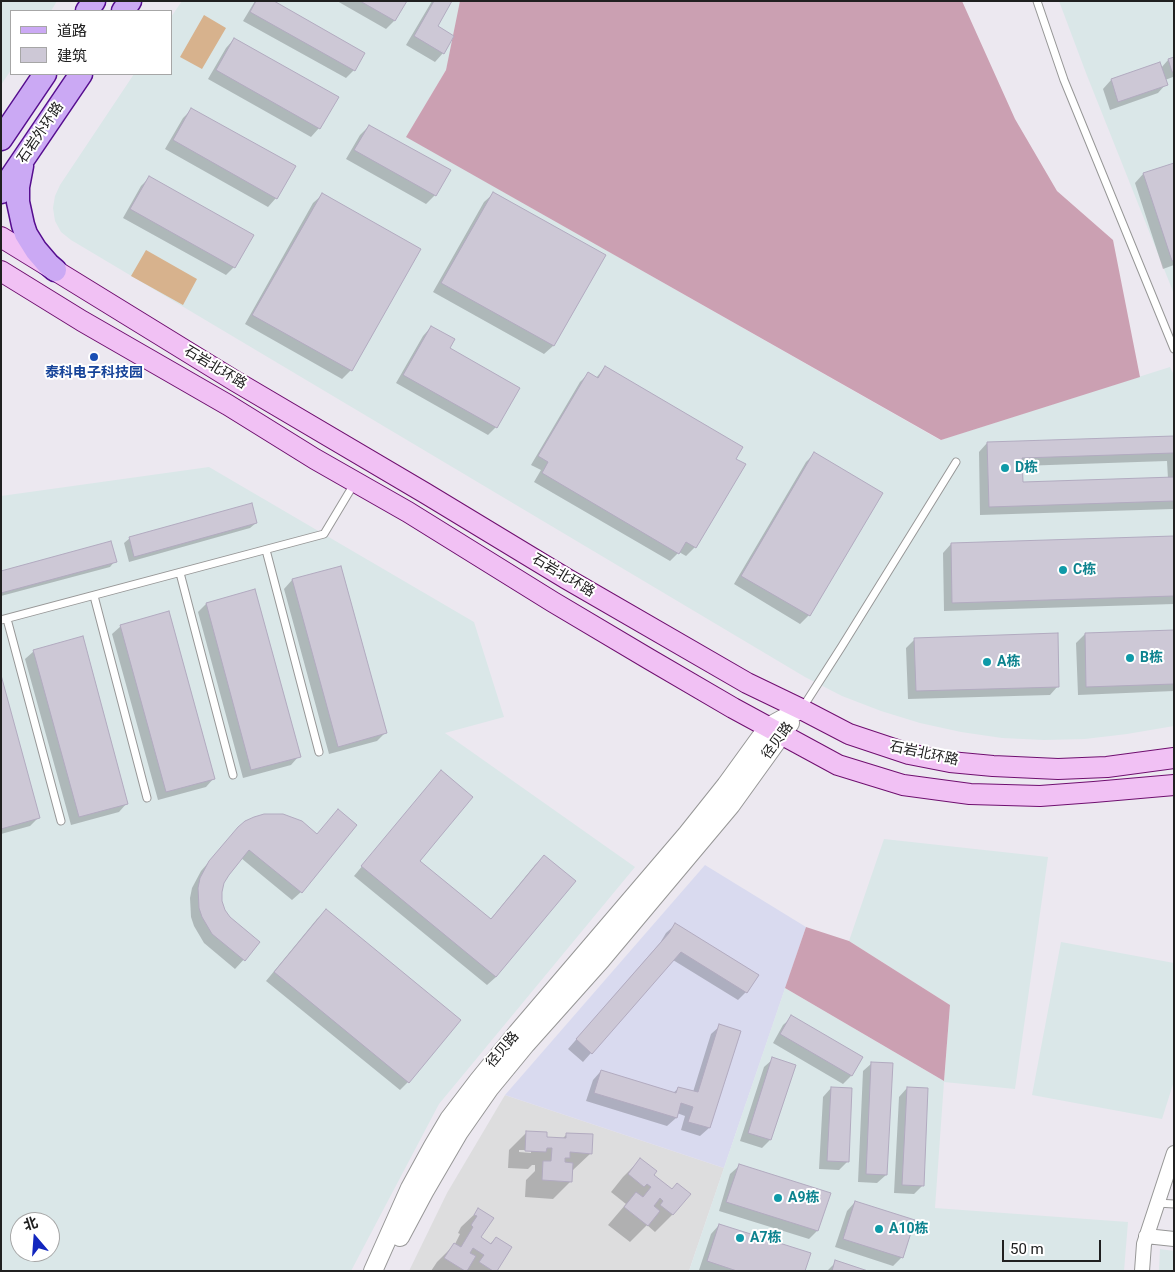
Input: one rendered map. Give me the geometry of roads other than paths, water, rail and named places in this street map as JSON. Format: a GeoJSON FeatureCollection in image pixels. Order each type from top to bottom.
{"type":"FeatureCollection","features":[{"type":"Feature","properties":{"kind":"main road"},"geometry":{"type":"LineString","coordinates":[[5,132],[44,75]]}},
{"type":"Feature","properties":{"kind":"main road","name":"石岩外环路"},"geometry":{"type":"LineString","coordinates":[[1,192],[80,75]]}},
{"type":"Feature","properties":{"kind":"main road"},"geometry":{"type":"LineString","coordinates":[[25,158],[20,172],[18,187],[20,216],[26,234],[36,250],[55,270]]}},
{"type":"Feature","properties":{"kind":"main road","name":"石岩北环路"},"geometry":{"type":"LineString","coordinates":[[1,237],[236,381],[567,579],[747,683],[849,734],[909,754],[950,762],[993,766],[1058,769],[1106,767],[1174,758]]}},
{"type":"Feature","properties":{"kind":"main road","name":"石岩北环路"},"geometry":{"type":"LineString","coordinates":[[1,271],[82,321],[408,512],[649,659],[838,765],[903,784],[970,794],[1040,796],[1174,785]]}},
{"type":"Feature","properties":{"kind":"street","name":"径贝路"},"geometry":{"type":"LineString","coordinates":[[373,1271],[410,1188],[432,1146],[478,1081],[687,834],[726,785],[775,731],[801,709]]}},
{"type":"Feature","properties":{"kind":"street","name":"径贝路"},"geometry":{"type":"LineString","coordinates":[[385,1271],[392,1252],[424,1192],[459,1132],[489,1089],[526,1044],[601,960],[731,805],[775,731]]}},
{"type":"Feature","properties":{"kind":"street"},"geometry":{"type":"LineString","coordinates":[[1142,1271],[1146,1236],[1174,1153]]}},
{"type":"Feature","properties":{"kind":"street"},"geometry":{"type":"LineString","coordinates":[[1146,1236],[1174,1239]]}},
{"type":"Feature","properties":{"kind":"lane"},"geometry":{"type":"LineString","coordinates":[[1037,1],[1064,80],[1174,349]]}},
{"type":"Feature","properties":{"kind":"lane"},"geometry":{"type":"LineString","coordinates":[[801,709],[956,462]]}},
{"type":"Feature","properties":{"kind":"lane"},"geometry":{"type":"LineString","coordinates":[[60,821],[4,619],[324,534],[355,482]]}},
{"type":"Feature","properties":{"kind":"lane"},"geometry":{"type":"LineString","coordinates":[[266,550],[319,752]]}},
{"type":"Feature","properties":{"kind":"lane"},"geometry":{"type":"LineString","coordinates":[[180,573],[234,775]]}},
{"type":"Feature","properties":{"kind":"lane"},"geometry":{"type":"LineString","coordinates":[[94,596],[147,798]]}},
{"type":"Feature","properties":{"kind":"lane"},"geometry":{"type":"LineString","coordinates":[[1157,1203],[1174,1204]]}},
{"type":"Feature","properties":{"kind":"place","name":"泰科电子科技园"},"geometry":{"type":"Point","coordinates":[94,357]}},
{"type":"Feature","properties":{"kind":"place","name":"D栋"},"geometry":{"type":"Point","coordinates":[1005,468]}},
{"type":"Feature","properties":{"kind":"place","name":"C栋"},"geometry":{"type":"Point","coordinates":[1063,570]}},
{"type":"Feature","properties":{"kind":"place","name":"B栋"},"geometry":{"type":"Point","coordinates":[1130,658]}},
{"type":"Feature","properties":{"kind":"place","name":"A栋"},"geometry":{"type":"Point","coordinates":[987,662]}},
{"type":"Feature","properties":{"kind":"place","name":"A9栋"},"geometry":{"type":"Point","coordinates":[778,1198]}},
{"type":"Feature","properties":{"kind":"place","name":"A10栋"},"geometry":{"type":"Point","coordinates":[879,1229]}},
{"type":"Feature","properties":{"kind":"place","name":"A7栋"},"geometry":{"type":"Point","coordinates":[740,1238]}}]}
